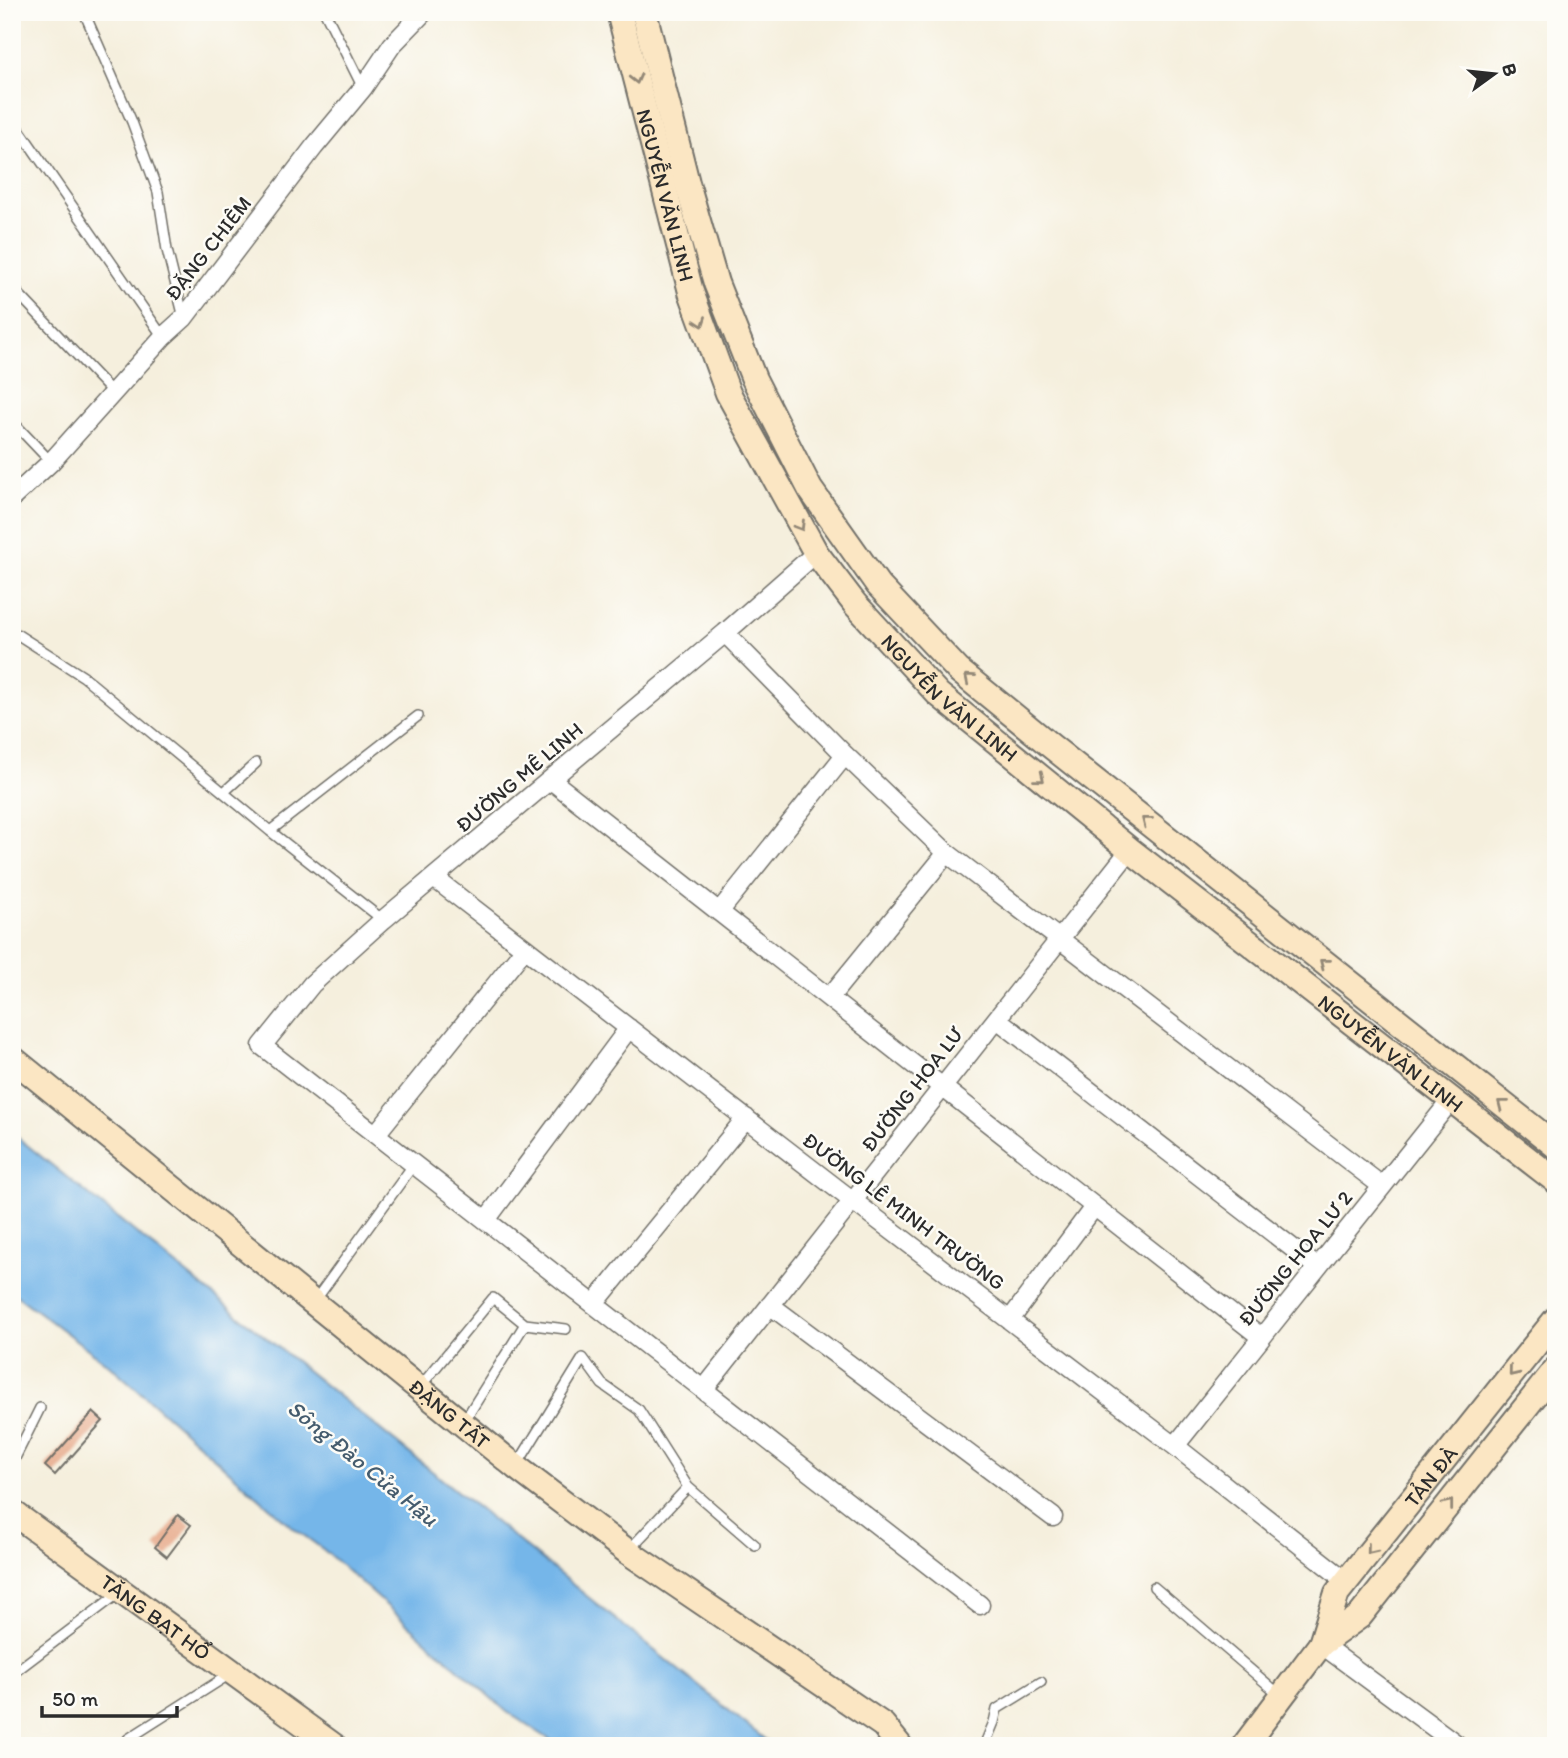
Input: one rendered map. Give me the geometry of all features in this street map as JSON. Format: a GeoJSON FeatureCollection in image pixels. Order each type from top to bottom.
{"type":"FeatureCollection","features":[{"type":"Feature","properties":{"kind":"main road","name":"NGUYỄN VĂN LINH"},"geometry":{"type":"LineString","coordinates":[[619,12],[691,292],[728,393],[786,503],[816,553],[855,604],[938,694],[1130,850],[1556,1181]]}},
{"type":"Feature","properties":{"kind":"main road","name":"NGUYỄN VĂN LINH"},"geometry":{"type":"LineString","coordinates":[[644,12],[687,183],[716,282],[754,379],[810,489],[878,585],[958,670],[1556,1146]]}},
{"type":"Feature","properties":{"kind":"main road"},"geometry":{"type":"LineString","coordinates":[[728,393],[754,379]]}},
{"type":"Feature","properties":{"kind":"main road"},"geometry":{"type":"LineString","coordinates":[[1073,804],[1093,780]]}},
{"type":"Feature","properties":{"kind":"main road","name":"ĐẶNG TẤT"},"geometry":{"type":"LineString","coordinates":[[12,1058],[516,1467],[628,1552],[883,1725],[900,1746]]}},
{"type":"Feature","properties":{"kind":"main road","name":"TẢN ĐÀ"},"geometry":{"type":"LineString","coordinates":[[1321,1644],[1337,1593],[1556,1319]]}},
{"type":"Feature","properties":{"kind":"main road","name":"TẢN ĐÀ"},"geometry":{"type":"LineString","coordinates":[[1244,1746],[1321,1644],[1360,1616],[1556,1370]]}},
{"type":"Feature","properties":{"kind":"main road","name":"TĂNG BẠT HỔ"},"geometry":{"type":"LineString","coordinates":[[12,1513],[334,1746]]}},
{"type":"Feature","properties":{"kind":"street","name":"ĐẶNG CHIÊM"},"geometry":{"type":"LineString","coordinates":[[12,498],[51,462],[163,337],[184,318],[314,147],[363,88],[392,45],[424,12]]}},
{"type":"Feature","properties":{"kind":"street","name":"ĐƯỜNG MÊ LINH"},"geometry":{"type":"LineString","coordinates":[[376,1135],[262,1046],[312,984],[383,920],[725,633],[816,553]]}},
{"type":"Feature","properties":{"kind":"street"},"geometry":{"type":"LineString","coordinates":[[725,633],[845,755],[947,853],[1381,1186]]}},
{"type":"Feature","properties":{"kind":"street"},"geometry":{"type":"LineString","coordinates":[[719,912],[845,755]]}},
{"type":"Feature","properties":{"kind":"street"},"geometry":{"type":"LineString","coordinates":[[551,780],[1261,1338]]}},
{"type":"Feature","properties":{"kind":"street","name":"ĐƯỜNG HOA LƯ"},"geometry":{"type":"LineString","coordinates":[[704,1389],[1130,850]]}},
{"type":"Feature","properties":{"kind":"street"},"geometry":{"type":"LineString","coordinates":[[830,998],[947,853]]}},
{"type":"Feature","properties":{"kind":"street","name":"ĐƯỜNG LÊ MINH TRƯỜNG"},"geometry":{"type":"LineString","coordinates":[[434,878],[1175,1446],[1346,1581]]}},
{"type":"Feature","properties":{"kind":"street"},"geometry":{"type":"LineString","coordinates":[[525,948],[376,1135],[981,1605]]}},
{"type":"Feature","properties":{"kind":"street"},"geometry":{"type":"LineString","coordinates":[[997,1019],[1317,1267]]}},
{"type":"Feature","properties":{"kind":"street"},"geometry":{"type":"LineString","coordinates":[[486,1220],[629,1028]]}},
{"type":"Feature","properties":{"kind":"street","name":"ĐƯỜNG HOA LƯ 2"},"geometry":{"type":"LineString","coordinates":[[1175,1446],[1452,1099]]}},
{"type":"Feature","properties":{"kind":"street"},"geometry":{"type":"LineString","coordinates":[[594,1304],[746,1118]]}},
{"type":"Feature","properties":{"kind":"street"},"geometry":{"type":"LineString","coordinates":[[1010,1320],[1094,1207]]}},
{"type":"Feature","properties":{"kind":"street"},"geometry":{"type":"LineString","coordinates":[[770,1305],[1053,1517]]}},
{"type":"Feature","properties":{"kind":"street"},"geometry":{"type":"LineString","coordinates":[[1321,1644],[1459,1746]]}},
{"type":"Feature","properties":{"kind":"lane"},"geometry":{"type":"LineString","coordinates":[[84,12],[132,122],[158,192],[167,250],[184,318]]}},
{"type":"Feature","properties":{"kind":"lane"},"geometry":{"type":"LineString","coordinates":[[325,12],[363,88]]}},
{"type":"Feature","properties":{"kind":"lane"},"geometry":{"type":"LineString","coordinates":[[12,119],[163,337]]}},
{"type":"Feature","properties":{"kind":"lane"},"geometry":{"type":"LineString","coordinates":[[12,287],[114,394]]}},
{"type":"Feature","properties":{"kind":"lane"},"geometry":{"type":"LineString","coordinates":[[12,421],[51,462]]}},
{"type":"Feature","properties":{"kind":"lane"},"geometry":{"type":"LineString","coordinates":[[12,631],[84,677],[270,831],[383,920]]}},
{"type":"Feature","properties":{"kind":"lane"},"geometry":{"type":"LineString","coordinates":[[270,831],[418,716]]}},
{"type":"Feature","properties":{"kind":"lane"},"geometry":{"type":"LineString","coordinates":[[224,792],[256,763]]}},
{"type":"Feature","properties":{"kind":"lane"},"geometry":{"type":"LineString","coordinates":[[313,1303],[414,1164]]}},
{"type":"Feature","properties":{"kind":"lane"},"geometry":{"type":"LineString","coordinates":[[419,1389],[493,1298],[525,1324],[566,1329]]}},
{"type":"Feature","properties":{"kind":"lane"},"geometry":{"type":"LineString","coordinates":[[463,1423],[525,1324]]}},
{"type":"Feature","properties":{"kind":"lane"},"geometry":{"type":"LineString","coordinates":[[516,1467],[583,1358],[603,1384],[639,1410],[688,1487],[755,1545]]}},
{"type":"Feature","properties":{"kind":"lane"},"geometry":{"type":"LineString","coordinates":[[12,1464],[40,1408]]}},
{"type":"Feature","properties":{"kind":"lane"},"geometry":{"type":"LineString","coordinates":[[628,1552],[688,1487]]}},
{"type":"Feature","properties":{"kind":"lane"},"geometry":{"type":"LineString","coordinates":[[1154,1587],[1281,1696]]}},
{"type":"Feature","properties":{"kind":"lane"},"geometry":{"type":"LineString","coordinates":[[12,1674],[121,1592]]}},
{"type":"Feature","properties":{"kind":"lane"},"geometry":{"type":"LineString","coordinates":[[128,1739],[232,1673]]}},
{"type":"Feature","properties":{"kind":"lane"},"geometry":{"type":"LineString","coordinates":[[984,1746],[997,1709],[1041,1682]]}},
{"type":"Feature","properties":{"kind":"water","name":"Sông Đào Cửa Hậu"},"geometry":{"type":"Polygon","coordinates":[[[12,1133],[773,1746],[560,1746],[507,1712],[113,1368],[12,1292],[12,1133]]]}},
{"type":"Feature","properties":{"kind":"building"},"geometry":{"type":"Polygon","coordinates":[[[93,1412],[103,1421],[55,1475],[45,1466],[93,1412]]]}},
{"type":"Feature","properties":{"kind":"building"},"geometry":{"type":"Polygon","coordinates":[[[178,1515],[191,1525],[167,1557],[155,1547],[178,1515]]]}}]}
